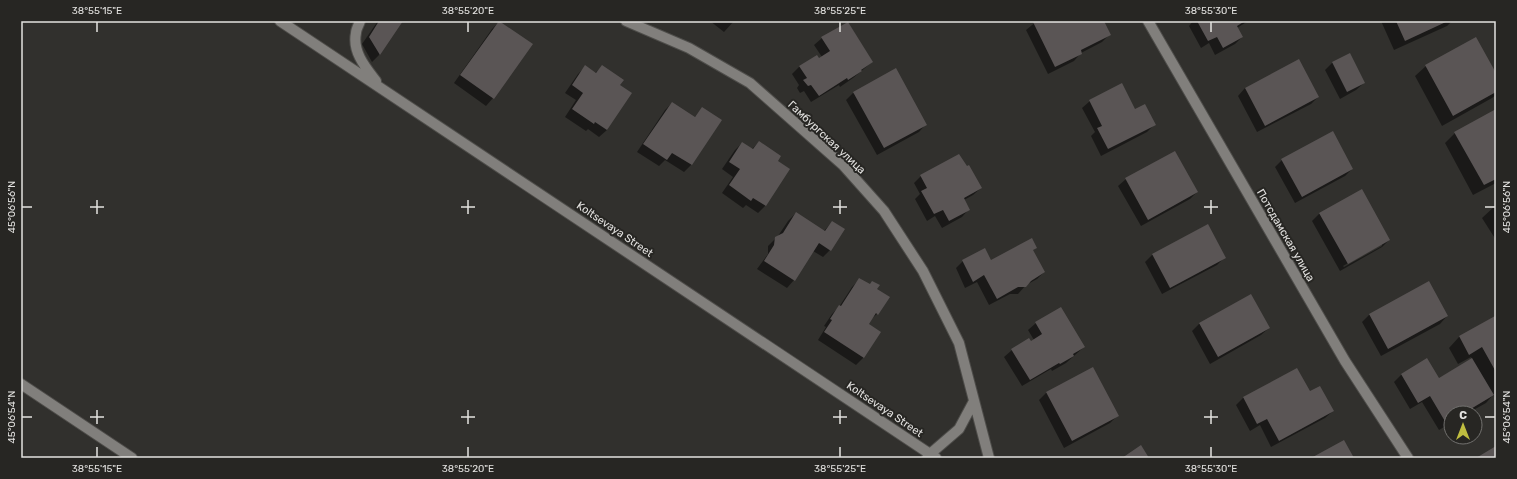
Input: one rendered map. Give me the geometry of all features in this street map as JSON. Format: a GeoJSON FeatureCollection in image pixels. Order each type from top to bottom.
{"type":"FeatureCollection","features":[{"type":"Feature","properties":{"kind":"street","name":"Koltsevaya Street"},"geometry":{"type":"LineString","coordinates":[[280,21],[931,457]]}},
{"type":"Feature","properties":{"kind":"street"},"geometry":{"type":"LineString","coordinates":[[360,21],[356,33],[356,45],[361,61],[381,88]]}},
{"type":"Feature","properties":{"kind":"street","name":"Гамбургская улица"},"geometry":{"type":"LineString","coordinates":[[626,21],[689,48],[750,83],[843,165],[884,211],[923,271],[959,343],[989,458]]}},
{"type":"Feature","properties":{"kind":"street","name":"Потсдамская улица"},"geometry":{"type":"LineString","coordinates":[[1148,21],[1345,361],[1408,458]]}},
{"type":"Feature","properties":{"kind":"street"},"geometry":{"type":"LineString","coordinates":[[21,384],[132,458]]}},
{"type":"Feature","properties":{"kind":"street"},"geometry":{"type":"LineString","coordinates":[[931,457],[959,429],[974,401]]}},
{"type":"Feature","properties":{"kind":"building"},"geometry":{"type":"Polygon","coordinates":[[[379,21],[403,21],[380,55],[369,37],[379,21]]]}},
{"type":"Feature","properties":{"kind":"building"},"geometry":{"type":"Polygon","coordinates":[[[499,21],[533,44],[494,99],[460,75],[499,21]]]}},
{"type":"Feature","properties":{"kind":"building"},"geometry":{"type":"Polygon","coordinates":[[[1104,21],[1111,35],[1081,50],[1082,54],[1055,67],[1033,22],[1104,21]]]}},
{"type":"Feature","properties":{"kind":"building"},"geometry":{"type":"Polygon","coordinates":[[[1197,21],[1245,21],[1237,26],[1243,37],[1223,48],[1217,37],[1208,41],[1197,21]]]}},
{"type":"Feature","properties":{"kind":"building"},"geometry":{"type":"Polygon","coordinates":[[[1396,21],[1448,21],[1405,41],[1396,21]]]}},
{"type":"Feature","properties":{"kind":"building"},"geometry":{"type":"Polygon","coordinates":[[[848,22],[873,62],[848,80],[847,78],[819,96],[811,85],[808,86],[803,80],[807,78],[799,66],[817,55],[819,58],[830,51],[821,37],[848,22]]]}},
{"type":"Feature","properties":{"kind":"building"},"geometry":{"type":"Polygon","coordinates":[[[1476,37],[1496,73],[1496,92],[1453,116],[1425,65],[1476,37]]]}},
{"type":"Feature","properties":{"kind":"building"},"geometry":{"type":"Polygon","coordinates":[[[1350,53],[1365,83],[1347,92],[1332,62],[1350,53]]]}},
{"type":"Feature","properties":{"kind":"building"},"geometry":{"type":"Polygon","coordinates":[[[1299,59],[1319,97],[1265,126],[1245,88],[1299,59]]]}},
{"type":"Feature","properties":{"kind":"building"},"geometry":{"type":"Polygon","coordinates":[[[585,65],[596,73],[602,65],[624,80],[620,85],[632,93],[607,130],[595,122],[594,124],[572,109],[583,93],[572,85],[585,65]]]}},
{"type":"Feature","properties":{"kind":"building"},"geometry":{"type":"Polygon","coordinates":[[[896,68],[927,125],[884,148],[853,92],[896,68]]]}},
{"type":"Feature","properties":{"kind":"building"},"geometry":{"type":"Polygon","coordinates":[[[1122,83],[1135,109],[1145,104],[1156,125],[1108,149],[1097,128],[1102,126],[1089,100],[1122,83]]]}},
{"type":"Feature","properties":{"kind":"building"},"geometry":{"type":"Polygon","coordinates":[[[672,102],[695,117],[702,107],[722,120],[692,165],[672,153],[667,160],[643,144],[672,102]]]}},
{"type":"Feature","properties":{"kind":"building"},"geometry":{"type":"Polygon","coordinates":[[[1496,109],[1496,179],[1484,185],[1454,132],[1496,109]]]}},
{"type":"Feature","properties":{"kind":"building"},"geometry":{"type":"Polygon","coordinates":[[[1333,131],[1353,169],[1302,197],[1281,159],[1333,131]]]}},
{"type":"Feature","properties":{"kind":"building"},"geometry":{"type":"Polygon","coordinates":[[[759,141],[781,156],[778,161],[790,169],[766,206],[753,198],[751,201],[729,185],[740,169],[729,162],[742,142],[753,149],[759,141]]]}},
{"type":"Feature","properties":{"kind":"building"},"geometry":{"type":"Polygon","coordinates":[[[1175,151],[1198,192],[1148,220],[1125,178],[1175,151]]]}},
{"type":"Feature","properties":{"kind":"building"},"geometry":{"type":"Polygon","coordinates":[[[959,154],[967,166],[969,165],[982,188],[964,198],[970,210],[949,221],[943,210],[934,214],[921,191],[927,188],[920,175],[959,154]]]}},
{"type":"Feature","properties":{"kind":"building"},"geometry":{"type":"Polygon","coordinates":[[[1362,189],[1390,240],[1348,264],[1319,213],[1362,189]]]}},
{"type":"Feature","properties":{"kind":"building"},"geometry":{"type":"Polygon","coordinates":[[[796,212],[825,231],[832,221],[845,229],[831,251],[819,243],[795,281],[764,261],[774,245],[775,237],[783,233],[796,212]]]}},
{"type":"Feature","properties":{"kind":"building"},"geometry":{"type":"Polygon","coordinates":[[[1208,224],[1226,258],[1170,288],[1152,254],[1208,224]]]}},
{"type":"Feature","properties":{"kind":"building"},"geometry":{"type":"Polygon","coordinates":[[[1032,238],[1037,248],[1033,250],[1045,272],[1031,281],[1026,287],[1018,287],[997,299],[984,275],[973,282],[962,260],[985,248],[991,260],[1032,238]]]}},
{"type":"Feature","properties":{"kind":"building"},"geometry":{"type":"Polygon","coordinates":[[[859,278],[870,284],[872,281],[880,285],[877,289],[890,297],[878,315],[876,313],[869,324],[881,332],[864,358],[824,332],[839,305],[841,306],[859,278]]]}},
{"type":"Feature","properties":{"kind":"building"},"geometry":{"type":"Polygon","coordinates":[[[1429,281],[1448,316],[1388,349],[1369,314],[1429,281]]]}},
{"type":"Feature","properties":{"kind":"building"},"geometry":{"type":"Polygon","coordinates":[[[1251,294],[1270,328],[1218,357],[1199,323],[1251,294]]]}},
{"type":"Feature","properties":{"kind":"building"},"geometry":{"type":"Polygon","coordinates":[[[1061,307],[1085,347],[1073,354],[1074,356],[1030,380],[1011,349],[1029,338],[1031,341],[1042,334],[1035,322],[1061,307]]]}},
{"type":"Feature","properties":{"kind":"building"},"geometry":{"type":"Polygon","coordinates":[[[1495,316],[1496,372],[1482,347],[1469,355],[1459,336],[1495,316]]]}},
{"type":"Feature","properties":{"kind":"building"},"geometry":{"type":"Polygon","coordinates":[[[1427,358],[1439,378],[1472,358],[1494,395],[1477,405],[1443,405],[1443,418],[1430,396],[1418,403],[1401,374],[1427,358]]]}},
{"type":"Feature","properties":{"kind":"building"},"geometry":{"type":"Polygon","coordinates":[[[1093,367],[1119,416],[1072,441],[1046,392],[1093,367]]]}},
{"type":"Feature","properties":{"kind":"building"},"geometry":{"type":"Polygon","coordinates":[[[1297,368],[1310,391],[1320,386],[1334,411],[1279,441],[1267,419],[1257,424],[1243,397],[1297,368]]]}},
{"type":"Feature","properties":{"kind":"building"},"geometry":{"type":"Polygon","coordinates":[[[1344,440],[1354,458],[1311,458],[1344,440]]]}},
{"type":"Feature","properties":{"kind":"building"},"geometry":{"type":"Polygon","coordinates":[[[1141,445],[1149,458],[1122,458],[1141,445]]]}},
{"type":"Feature","properties":{"kind":"building"},"geometry":{"type":"Polygon","coordinates":[[[1496,446],[1496,458],[1476,458],[1496,446]]]}}]}
